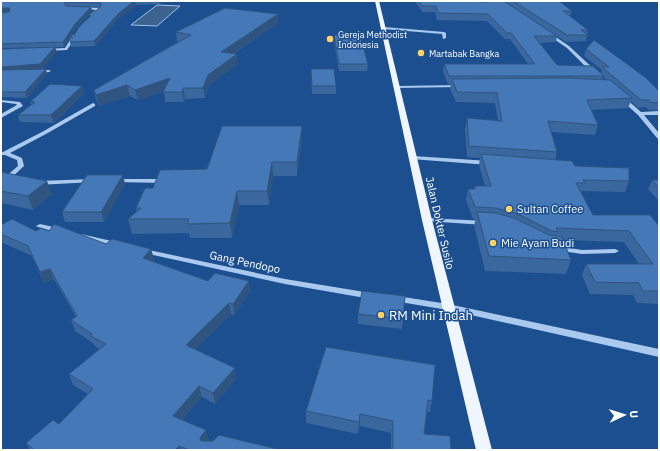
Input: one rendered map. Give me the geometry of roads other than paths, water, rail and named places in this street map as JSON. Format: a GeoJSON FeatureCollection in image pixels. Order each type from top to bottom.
{"type":"FeatureCollection","features":[{"type":"Feature","properties":{"kind":"main road","name":"Jalan Dokter Susilo"},"geometry":{"type":"LineString","coordinates":[[377,1],[427,220],[484,450]]}},
{"type":"Feature","properties":{"kind":"street"},"geometry":{"type":"LineString","coordinates":[[78,8],[99,9],[87,20]]}},
{"type":"Feature","properties":{"kind":"street"},"geometry":{"type":"LineString","coordinates":[[384,28],[444,33]]}},
{"type":"Feature","properties":{"kind":"street"},"geometry":{"type":"LineString","coordinates":[[443,28],[444,38]]}},
{"type":"Feature","properties":{"kind":"street"},"geometry":{"type":"LineString","coordinates":[[38,50],[66,49],[78,30]]}},
{"type":"Feature","properties":{"kind":"street"},"geometry":{"type":"LineString","coordinates":[[543,30],[568,47],[596,74]]}},
{"type":"Feature","properties":{"kind":"street"},"geometry":{"type":"LineString","coordinates":[[29,72],[49,71]]}},
{"type":"Feature","properties":{"kind":"street"},"geometry":{"type":"LineString","coordinates":[[397,87],[466,86]]}},
{"type":"Feature","properties":{"kind":"street"},"geometry":{"type":"LineString","coordinates":[[614,92],[640,114],[659,137]]}},
{"type":"Feature","properties":{"kind":"street"},"geometry":{"type":"LineString","coordinates":[[1,101],[13,101],[18,103],[20,106],[1,116]]}},
{"type":"Feature","properties":{"kind":"street"},"geometry":{"type":"LineString","coordinates":[[3,154],[93,105]]}},
{"type":"Feature","properties":{"kind":"street"},"geometry":{"type":"LineString","coordinates":[[640,114],[659,113]]}},
{"type":"Feature","properties":{"kind":"street"},"geometry":{"type":"LineString","coordinates":[[3,154],[20,159],[21,166],[6,179],[13,183]]}},
{"type":"Feature","properties":{"kind":"street"},"geometry":{"type":"LineString","coordinates":[[413,158],[500,163]]}},
{"type":"Feature","properties":{"kind":"street"},"geometry":{"type":"LineString","coordinates":[[34,183],[171,181]]}},
{"type":"Feature","properties":{"kind":"street"},"geometry":{"type":"LineString","coordinates":[[427,220],[494,223]]}},
{"type":"Feature","properties":{"kind":"street"},"geometry":{"type":"LineString","coordinates":[[40,226],[123,246]]}},
{"type":"Feature","properties":{"kind":"street"},"geometry":{"type":"LineString","coordinates":[[554,247],[582,252],[615,251]]}},
{"type":"Feature","properties":{"kind":"street","name":"Gang Pendopo"},"geometry":{"type":"LineString","coordinates":[[138,249],[236,272],[328,290],[448,306],[659,353]]}},
{"type":"Feature","properties":{"kind":"water"},"geometry":{"type":"Polygon","coordinates":[[[157,5],[180,6],[157,26],[131,25],[157,5]]]}},
{"type":"Feature","properties":{"kind":"place","name":"Gereja Methodist Indonesia"},"geometry":{"type":"Point","coordinates":[330,39]}},
{"type":"Feature","properties":{"kind":"place","name":"Martabak Bangka"},"geometry":{"type":"Point","coordinates":[421,53]}},
{"type":"Feature","properties":{"kind":"place","name":"Sultan Coffee"},"geometry":{"type":"Point","coordinates":[509,209]}},
{"type":"Feature","properties":{"kind":"place","name":"Mie Ayam Budi"},"geometry":{"type":"Point","coordinates":[493,243]}},
{"type":"Feature","properties":{"kind":"place","name":"RM Mini Indah"},"geometry":{"type":"Point","coordinates":[381,315]}}]}
